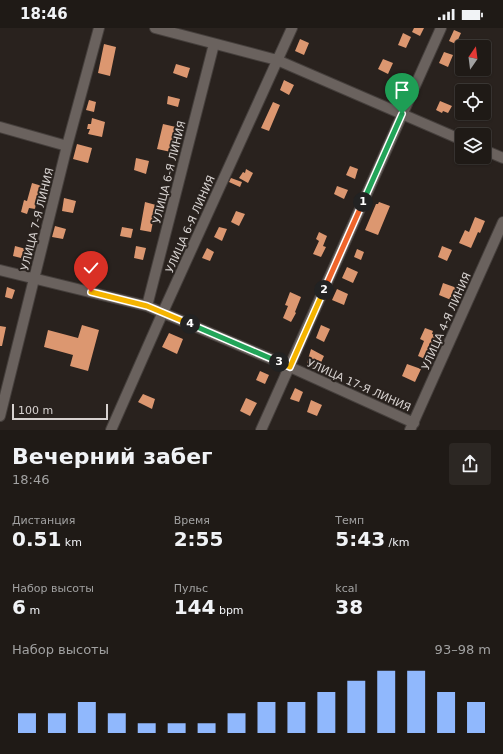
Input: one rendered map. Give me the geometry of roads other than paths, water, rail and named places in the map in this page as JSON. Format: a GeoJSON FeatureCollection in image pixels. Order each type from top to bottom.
{"type":"FeatureCollection","features":[{"type":"Feature","properties":{"kind":"street","name":"УЛИЦА 7-Я ЛИНИЯ"},"geometry":{"type":"LineString","coordinates":[[0,416],[67,146],[99,28]]}},
{"type":"Feature","properties":{"kind":"street"},"geometry":{"type":"LineString","coordinates":[[155,28],[277,60],[455,137]]}},
{"type":"Feature","properties":{"kind":"street","name":"УЛИЦА 6-Я ЛИНИЯ"},"geometry":{"type":"LineString","coordinates":[[111,430],[292,28]]}},
{"type":"Feature","properties":{"kind":"street"},"geometry":{"type":"LineString","coordinates":[[262,430],[441,28]]}},
{"type":"Feature","properties":{"kind":"street","name":"УЛИЦА 6-Я ЛИНИЯ"},"geometry":{"type":"LineString","coordinates":[[147,306],[214,44]]}},
{"type":"Feature","properties":{"kind":"street"},"geometry":{"type":"LineString","coordinates":[[0,127],[67,146]]}},
{"type":"Feature","properties":{"kind":"street"},"geometry":{"type":"LineString","coordinates":[[491,153],[503,158]]}},
{"type":"Feature","properties":{"kind":"street","name":"УЛИЦА 4-Я ЛИНИЯ"},"geometry":{"type":"LineString","coordinates":[[412,426],[503,222]]}},
{"type":"Feature","properties":{"kind":"street","name":"УЛИЦА 17-Я ЛИНИЯ"},"geometry":{"type":"LineString","coordinates":[[0,270],[147,306],[163,312],[290,367],[412,426]]}}]}
